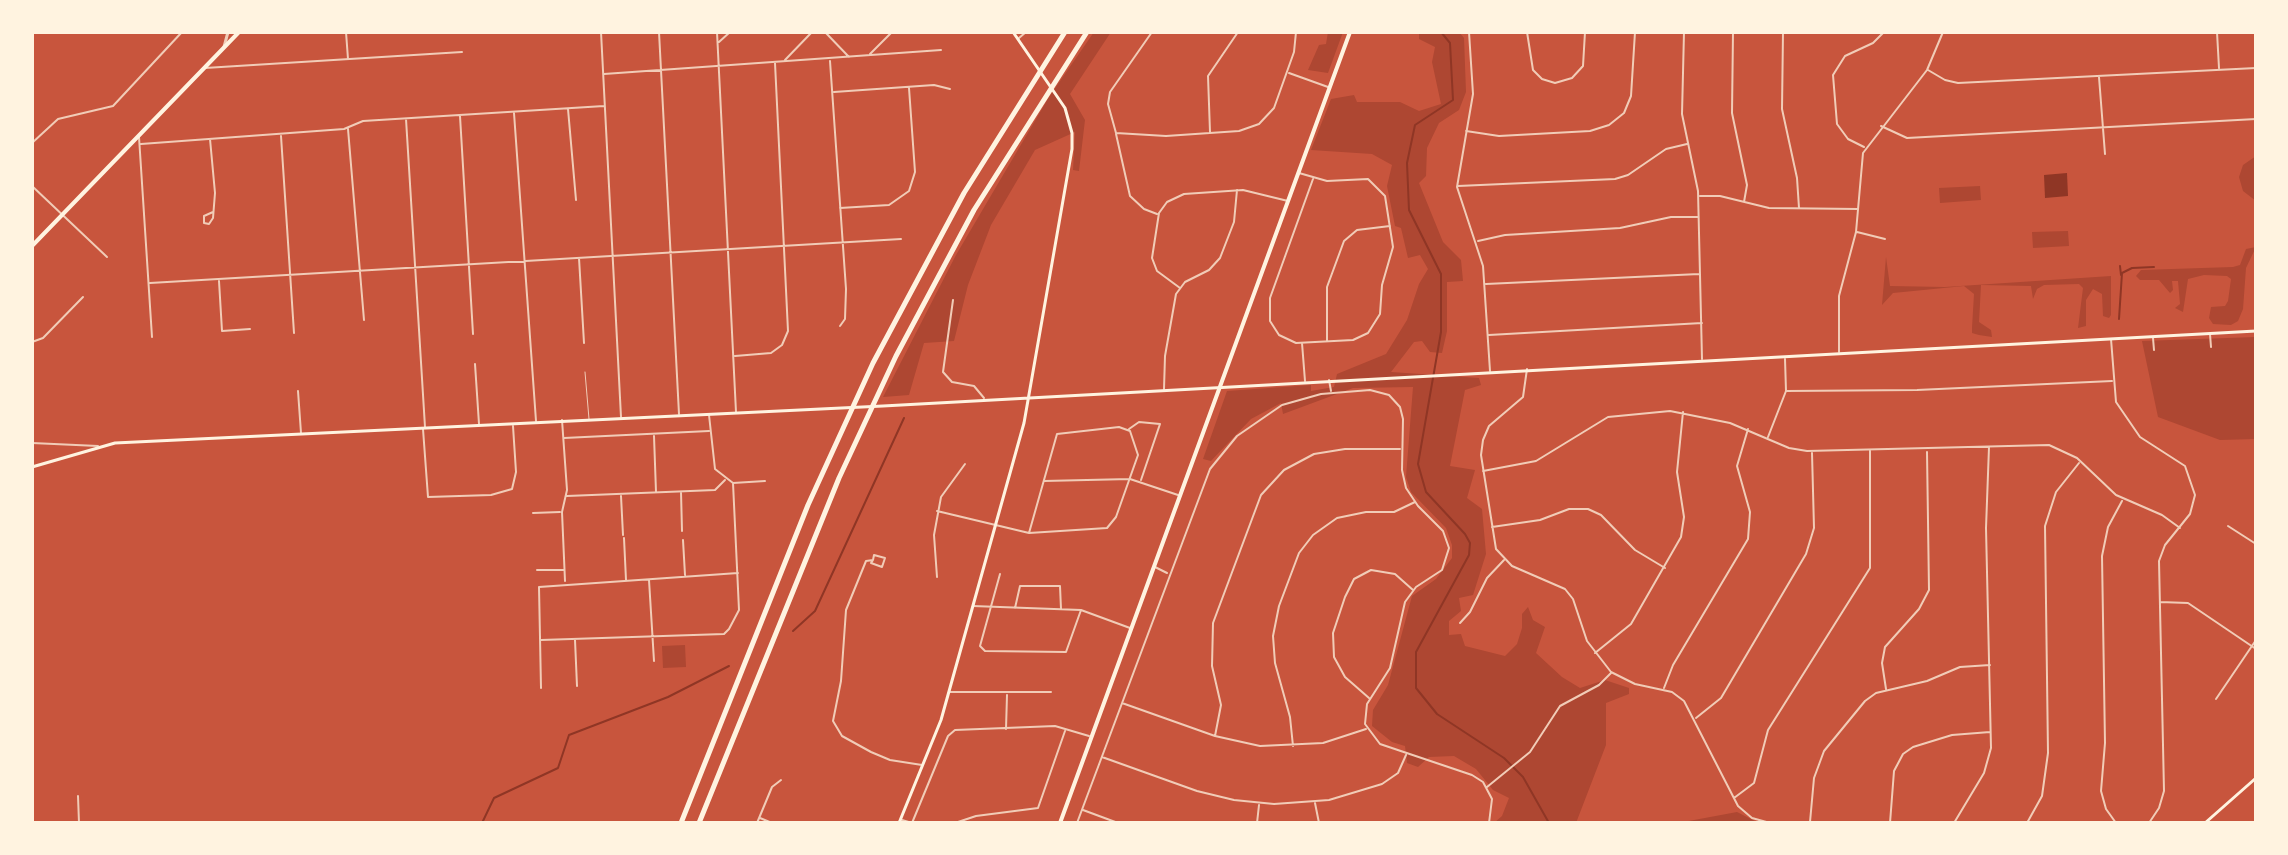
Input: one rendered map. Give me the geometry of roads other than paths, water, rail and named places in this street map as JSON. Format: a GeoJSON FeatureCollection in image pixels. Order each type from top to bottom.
{"type":"FeatureCollection","features":[{"type":"Feature","properties":{"kind":"highway"},"geometry":{"type":"LineString","coordinates":[[681,823],[808,505],[873,363],[964,193],[1065,32]]}},
{"type":"Feature","properties":{"kind":"highway"},"geometry":{"type":"LineString","coordinates":[[699,823],[824,513],[896,356],[974,210],[1087,32]]}},
{"type":"Feature","properties":{"kind":"main road"},"geometry":{"type":"LineString","coordinates":[[32,246],[239,32]]}},
{"type":"Feature","properties":{"kind":"main road"},"geometry":{"type":"LineString","coordinates":[[900,821],[949,692],[1030,397],[1072,149],[1070,122],[1056,94],[1013,32]]}},
{"type":"Feature","properties":{"kind":"main road"},"geometry":{"type":"LineString","coordinates":[[1060,823],[1350,32]]}},
{"type":"Feature","properties":{"kind":"main road"},"geometry":{"type":"LineString","coordinates":[[32,467],[98,446],[301,433],[883,406],[2256,331]]}},
{"type":"Feature","properties":{"kind":"main road"},"geometry":{"type":"LineString","coordinates":[[2205,823],[2256,778]]}},
{"type":"Feature","properties":{"kind":"street"},"geometry":{"type":"LineString","coordinates":[[32,143],[57,119],[111,107],[182,32]]}},
{"type":"Feature","properties":{"kind":"street"},"geometry":{"type":"LineString","coordinates":[[224,47],[228,32]]}},
{"type":"Feature","properties":{"kind":"street"},"geometry":{"type":"LineString","coordinates":[[346,32],[348,59]]}},
{"type":"Feature","properties":{"kind":"street"},"geometry":{"type":"LineString","coordinates":[[601,32],[621,417]]}},
{"type":"Feature","properties":{"kind":"street"},"geometry":{"type":"LineString","coordinates":[[659,32],[679,415]]}},
{"type":"Feature","properties":{"kind":"street"},"geometry":{"type":"LineString","coordinates":[[717,32],[736,412]]}},
{"type":"Feature","properties":{"kind":"street"},"geometry":{"type":"LineString","coordinates":[[717,45],[730,32]]}},
{"type":"Feature","properties":{"kind":"street"},"geometry":{"type":"LineString","coordinates":[[783,62],[812,32]]}},
{"type":"Feature","properties":{"kind":"street"},"geometry":{"type":"LineString","coordinates":[[825,32],[849,57]]}},
{"type":"Feature","properties":{"kind":"street"},"geometry":{"type":"LineString","coordinates":[[868,55],[892,32]]}},
{"type":"Feature","properties":{"kind":"street"},"geometry":{"type":"LineString","coordinates":[[1018,39],[1026,32]]}},
{"type":"Feature","properties":{"kind":"street"},"geometry":{"type":"LineString","coordinates":[[1152,32],[1110,92],[1108,104],[1130,196],[1144,209],[1159,215]]}},
{"type":"Feature","properties":{"kind":"street"},"geometry":{"type":"LineString","coordinates":[[1210,133],[1208,76],[1238,32]]}},
{"type":"Feature","properties":{"kind":"street"},"geometry":{"type":"LineString","coordinates":[[1116,133],[1166,136],[1210,133],[1249,129],[1262,122],[1274,108],[1287,72],[1296,32]]}},
{"type":"Feature","properties":{"kind":"street"},"geometry":{"type":"LineString","coordinates":[[1469,32],[1473,81],[1457,187],[1477,241],[1485,284],[1490,371]]}},
{"type":"Feature","properties":{"kind":"street"},"geometry":{"type":"LineString","coordinates":[[1527,32],[1533,70],[1540,77],[1555,83],[1572,78],[1584,63],[1585,32]]}},
{"type":"Feature","properties":{"kind":"street"},"geometry":{"type":"LineString","coordinates":[[1465,131],[1499,136],[1590,131],[1609,125],[1624,113],[1631,96],[1635,32]]}},
{"type":"Feature","properties":{"kind":"street"},"geometry":{"type":"LineString","coordinates":[[1684,32],[1682,114],[1699,196],[1702,360]]}},
{"type":"Feature","properties":{"kind":"street"},"geometry":{"type":"LineString","coordinates":[[1733,32],[1732,113],[1747,185],[1744,202]]}},
{"type":"Feature","properties":{"kind":"street"},"geometry":{"type":"LineString","coordinates":[[1783,32],[1782,109],[1797,178],[1799,208]]}},
{"type":"Feature","properties":{"kind":"street"},"geometry":{"type":"LineString","coordinates":[[1865,148],[1848,139],[1837,124],[1833,75],[1845,56],[1873,43],[1884,32]]}},
{"type":"Feature","properties":{"kind":"street"},"geometry":{"type":"LineString","coordinates":[[1839,354],[1839,296],[1856,232],[1860,167],[1865,148],[1927,70],[1943,32]]}},
{"type":"Feature","properties":{"kind":"street"},"geometry":{"type":"LineString","coordinates":[[2217,32],[2219,69]]}},
{"type":"Feature","properties":{"kind":"street"},"geometry":{"type":"LineString","coordinates":[[603,74],[941,50]]}},
{"type":"Feature","properties":{"kind":"street"},"geometry":{"type":"LineString","coordinates":[[204,68],[462,52]]}},
{"type":"Feature","properties":{"kind":"street"},"geometry":{"type":"LineString","coordinates":[[830,60],[846,302],[845,319],[840,326]]}},
{"type":"Feature","properties":{"kind":"street"},"geometry":{"type":"LineString","coordinates":[[733,356],[771,353],[785,339],[789,324],[775,62]]}},
{"type":"Feature","properties":{"kind":"street"},"geometry":{"type":"LineString","coordinates":[[1927,70],[1958,83],[2256,68]]}},
{"type":"Feature","properties":{"kind":"street"},"geometry":{"type":"LineString","coordinates":[[1287,72],[1329,88]]}},
{"type":"Feature","properties":{"kind":"street"},"geometry":{"type":"LineString","coordinates":[[2099,75],[2105,154]]}},
{"type":"Feature","properties":{"kind":"street"},"geometry":{"type":"LineString","coordinates":[[833,92],[942,85],[950,89]]}},
{"type":"Feature","properties":{"kind":"street"},"geometry":{"type":"LineString","coordinates":[[840,208],[889,205],[909,191],[915,172],[909,88]]}},
{"type":"Feature","properties":{"kind":"street"},"geometry":{"type":"LineString","coordinates":[[141,144],[348,128],[363,121],[604,106]]}},
{"type":"Feature","properties":{"kind":"street"},"geometry":{"type":"LineString","coordinates":[[568,108],[576,200]]}},
{"type":"Feature","properties":{"kind":"street"},"geometry":{"type":"LineString","coordinates":[[514,111],[536,421]]}},
{"type":"Feature","properties":{"kind":"street"},"geometry":{"type":"LineString","coordinates":[[460,115],[473,334]]}},
{"type":"Feature","properties":{"kind":"street"},"geometry":{"type":"LineString","coordinates":[[406,118],[428,497],[491,495],[512,489],[515,482],[513,423]]}},
{"type":"Feature","properties":{"kind":"street"},"geometry":{"type":"LineString","coordinates":[[1881,126],[1907,138],[2256,119]]}},
{"type":"Feature","properties":{"kind":"street"},"geometry":{"type":"LineString","coordinates":[[348,128],[364,320]]}},
{"type":"Feature","properties":{"kind":"street"},"geometry":{"type":"LineString","coordinates":[[281,134],[294,333]]}},
{"type":"Feature","properties":{"kind":"street"},"geometry":{"type":"LineString","coordinates":[[139,136],[152,337]]}},
{"type":"Feature","properties":{"kind":"street"},"geometry":{"type":"LineString","coordinates":[[210,139],[213,212]]}},
{"type":"Feature","properties":{"kind":"street"},"geometry":{"type":"LineString","coordinates":[[1457,187],[1615,179],[1628,175],[1666,149],[1688,144]]}},
{"type":"Feature","properties":{"kind":"street"},"geometry":{"type":"LineString","coordinates":[[1298,173],[1313,179],[1372,181],[1385,196],[1393,252],[1382,285],[1376,324],[1357,339],[1302,343],[1279,335],[1272,326],[1268,310],[1313,179]]}},
{"type":"Feature","properties":{"kind":"street"},"geometry":{"type":"LineString","coordinates":[[32,186],[107,257]]}},
{"type":"Feature","properties":{"kind":"street"},"geometry":{"type":"LineString","coordinates":[[1164,390],[1165,356],[1180,288],[1190,278],[1209,270],[1220,258],[1234,222],[1237,190]]}},
{"type":"Feature","properties":{"kind":"street"},"geometry":{"type":"LineString","coordinates":[[1180,288],[1154,264],[1152,252],[1159,215],[1177,196],[1257,190],[1288,201]]}},
{"type":"Feature","properties":{"kind":"street"},"geometry":{"type":"LineString","coordinates":[[1699,196],[1720,196],[1763,208],[1858,209]]}},
{"type":"Feature","properties":{"kind":"street"},"geometry":{"type":"LineString","coordinates":[[1477,241],[1505,235],[1620,228],[1671,217],[1700,217]]}},
{"type":"Feature","properties":{"kind":"street"},"geometry":{"type":"LineString","coordinates":[[1327,342],[1327,287],[1344,241],[1357,230],[1391,226]]}},
{"type":"Feature","properties":{"kind":"street"},"geometry":{"type":"LineString","coordinates":[[1856,232],[1885,239]]}},
{"type":"Feature","properties":{"kind":"street"},"geometry":{"type":"LineString","coordinates":[[150,283],[901,239]]}},
{"type":"Feature","properties":{"kind":"street"},"geometry":{"type":"LineString","coordinates":[[579,256],[584,343]]}},
{"type":"Feature","properties":{"kind":"street"},"geometry":{"type":"LineString","coordinates":[[1485,284],[1701,274]]}},
{"type":"Feature","properties":{"kind":"street"},"geometry":{"type":"LineString","coordinates":[[219,279],[222,331],[250,329]]}},
{"type":"Feature","properties":{"kind":"street"},"geometry":{"type":"LineString","coordinates":[[32,342],[43,338],[83,297]]}},
{"type":"Feature","properties":{"kind":"street"},"geometry":{"type":"LineString","coordinates":[[953,300],[943,372],[949,381],[974,386],[985,399]]}},
{"type":"Feature","properties":{"kind":"street"},"geometry":{"type":"LineString","coordinates":[[1488,335],[1702,323]]}},
{"type":"Feature","properties":{"kind":"street"},"geometry":{"type":"LineString","coordinates":[[2210,334],[2211,347]]}},
{"type":"Feature","properties":{"kind":"street"},"geometry":{"type":"LineString","coordinates":[[2153,337],[2154,350]]}},
{"type":"Feature","properties":{"kind":"street"},"geometry":{"type":"LineString","coordinates":[[2111,339],[2116,402],[2135,431],[2149,444],[2176,458],[2191,476],[2195,500],[2180,528],[2160,554],[2164,784],[2159,808],[2149,823]]}},
{"type":"Feature","properties":{"kind":"street"},"geometry":{"type":"LineString","coordinates":[[1302,343],[1305,381]]}},
{"type":"Feature","properties":{"kind":"street"},"geometry":{"type":"LineString","coordinates":[[1768,438],[1786,391],[1785,356]]}},
{"type":"Feature","properties":{"kind":"street"},"geometry":{"type":"LineString","coordinates":[[475,364],[479,424]]}},
{"type":"Feature","properties":{"kind":"street"},"geometry":{"type":"LineString","coordinates":[[1527,369],[1523,397],[1486,432],[1482,447],[1490,527],[1496,549],[1504,560],[1565,589],[1573,599],[1581,630],[1594,653],[1611,672],[1636,684],[1664,689],[1684,701],[1733,799],[1747,815],[1772,823],[1816,823]]}},
{"type":"Feature","properties":{"kind":"street"},"geometry":{"type":"LineString","coordinates":[[1329,380],[1331,392]]}},
{"type":"Feature","properties":{"kind":"street"},"geometry":{"type":"LineString","coordinates":[[1786,391],[1917,390],[2113,381]]}},
{"type":"Feature","properties":{"kind":"street"},"geometry":{"type":"LineString","coordinates":[[1077,823],[1200,489],[1228,444],[1268,412],[1295,400],[1331,392],[1377,390],[1393,398],[1403,419],[1403,478],[1415,502],[1443,531],[1449,548],[1442,570],[1413,590],[1402,609],[1390,668],[1365,711],[1367,728],[1380,744],[1472,775],[1487,787],[1492,803],[1489,823]]}},
{"type":"Feature","properties":{"kind":"street"},"geometry":{"type":"LineString","coordinates":[[298,391],[301,433]]}},
{"type":"Feature","properties":{"kind":"street"},"geometry":{"type":"LineString","coordinates":[[1483,471],[1536,461],[1608,417],[1629,412],[1683,412],[1748,429],[1789,448],[1812,452],[2049,445],[2081,462],[2123,499],[2153,510],[2180,528]]}},
{"type":"Feature","properties":{"kind":"street"},"geometry":{"type":"LineString","coordinates":[[1594,653],[1631,624],[1679,543],[1684,525],[1677,472],[1683,412]]}},
{"type":"Feature","properties":{"kind":"street"},"geometry":{"type":"LineString","coordinates":[[709,414],[712,465],[725,480],[733,483],[765,481]]}},
{"type":"Feature","properties":{"kind":"street"},"geometry":{"type":"LineString","coordinates":[[562,420],[567,496],[562,512],[566,583]]}},
{"type":"Feature","properties":{"kind":"street"},"geometry":{"type":"LineString","coordinates":[[1029,533],[1053,441],[1060,432],[1128,430],[1139,422],[1160,424],[1141,480]]}},
{"type":"Feature","properties":{"kind":"street"},"geometry":{"type":"LineString","coordinates":[[1664,689],[1673,665],[1748,539],[1750,512],[1737,466],[1748,429]]}},
{"type":"Feature","properties":{"kind":"street"},"geometry":{"type":"LineString","coordinates":[[937,511],[1029,533],[1107,528],[1116,517],[1139,449],[1128,430]]}},
{"type":"Feature","properties":{"kind":"street"},"geometry":{"type":"LineString","coordinates":[[564,438],[709,431]]}},
{"type":"Feature","properties":{"kind":"street"},"geometry":{"type":"LineString","coordinates":[[654,434],[656,492]]}},
{"type":"Feature","properties":{"kind":"street"},"geometry":{"type":"LineString","coordinates":[[32,443],[98,446]]}},
{"type":"Feature","properties":{"kind":"street"},"geometry":{"type":"LineString","coordinates":[[1954,823],[1987,766],[1991,732],[1986,528],[1989,447]]}},
{"type":"Feature","properties":{"kind":"street"},"geometry":{"type":"LineString","coordinates":[[1215,736],[1221,705],[1212,666],[1213,623],[1261,495],[1284,470],[1314,454],[1345,449],[1402,449]]}},
{"type":"Feature","properties":{"kind":"street"},"geometry":{"type":"LineString","coordinates":[[1733,799],[1754,783],[1768,730],[1870,568],[1870,449]]}},
{"type":"Feature","properties":{"kind":"street"},"geometry":{"type":"LineString","coordinates":[[1886,690],[1882,663],[1885,647],[1919,609],[1929,590],[1927,449]]}},
{"type":"Feature","properties":{"kind":"street"},"geometry":{"type":"LineString","coordinates":[[1695,719],[1721,698],[1806,554],[1814,528],[1812,452]]}},
{"type":"Feature","properties":{"kind":"street"},"geometry":{"type":"LineString","coordinates":[[2027,823],[2042,796],[2048,753],[2045,526],[2056,492],[2081,462]]}},
{"type":"Feature","properties":{"kind":"street"},"geometry":{"type":"LineString","coordinates":[[937,577],[934,535],[937,511],[944,490],[965,464]]}},
{"type":"Feature","properties":{"kind":"street"},"geometry":{"type":"LineString","coordinates":[[567,496],[715,490],[725,480]]}},
{"type":"Feature","properties":{"kind":"street"},"geometry":{"type":"LineString","coordinates":[[1043,481],[1141,480],[1180,496]]}},
{"type":"Feature","properties":{"kind":"street"},"geometry":{"type":"LineString","coordinates":[[541,640],[724,634],[739,610],[740,573],[733,483]]}},
{"type":"Feature","properties":{"kind":"street"},"geometry":{"type":"LineString","coordinates":[[681,491],[682,531]]}},
{"type":"Feature","properties":{"kind":"street"},"geometry":{"type":"LineString","coordinates":[[621,494],[626,580]]}},
{"type":"Feature","properties":{"kind":"street"},"geometry":{"type":"LineString","coordinates":[[2116,823],[2106,809],[2101,791],[2105,743],[2102,556],[2108,527],[2123,499]]}},
{"type":"Feature","properties":{"kind":"street"},"geometry":{"type":"LineString","coordinates":[[1293,746],[1273,646],[1277,614],[1299,553],[1313,535],[1337,518],[1354,513],[1394,512],[1415,502]]}},
{"type":"Feature","properties":{"kind":"street"},"geometry":{"type":"LineString","coordinates":[[1490,527],[1540,520],[1569,509],[1588,509],[1601,515],[1635,550],[1665,568]]}},
{"type":"Feature","properties":{"kind":"street"},"geometry":{"type":"LineString","coordinates":[[533,513],[562,512]]}},
{"type":"Feature","properties":{"kind":"street"},"geometry":{"type":"LineString","coordinates":[[2228,526],[2256,544]]}},
{"type":"Feature","properties":{"kind":"street"},"geometry":{"type":"LineString","coordinates":[[683,540],[685,577]]}},
{"type":"Feature","properties":{"kind":"street"},"geometry":{"type":"LineString","coordinates":[[873,560],[863,565],[844,617],[843,661],[835,726],[842,736],[882,757],[923,765]]}},
{"type":"Feature","properties":{"kind":"street"},"geometry":{"type":"LineString","coordinates":[[1460,623],[1487,578],[1504,560]]}},
{"type":"Feature","properties":{"kind":"street"},"geometry":{"type":"LineString","coordinates":[[1154,567],[1168,573]]}},
{"type":"Feature","properties":{"kind":"street"},"geometry":{"type":"LineString","coordinates":[[537,570],[565,570]]}},
{"type":"Feature","properties":{"kind":"street"},"geometry":{"type":"LineString","coordinates":[[1370,698],[1345,677],[1334,657],[1333,633],[1345,597],[1357,576],[1377,570],[1395,574],[1413,590]]}},
{"type":"Feature","properties":{"kind":"street"},"geometry":{"type":"LineString","coordinates":[[541,688],[539,587],[740,573]]}},
{"type":"Feature","properties":{"kind":"street"},"geometry":{"type":"LineString","coordinates":[[1000,574],[982,649],[1061,654],[1069,648],[1081,610]]}},
{"type":"Feature","properties":{"kind":"street"},"geometry":{"type":"LineString","coordinates":[[649,579],[654,661]]}},
{"type":"Feature","properties":{"kind":"street"},"geometry":{"type":"LineString","coordinates":[[1015,609],[1020,586],[1060,586],[1061,610]]}},
{"type":"Feature","properties":{"kind":"street"},"geometry":{"type":"LineString","coordinates":[[2160,602],[2188,603],[2256,649]]}},
{"type":"Feature","properties":{"kind":"street"},"geometry":{"type":"LineString","coordinates":[[972,606],[1081,610],[1130,628]]}},
{"type":"Feature","properties":{"kind":"street"},"geometry":{"type":"LineString","coordinates":[[575,640],[577,686]]}},
{"type":"Feature","properties":{"kind":"street"},"geometry":{"type":"LineString","coordinates":[[2216,699],[2256,640]]}},
{"type":"Feature","properties":{"kind":"street"},"geometry":{"type":"LineString","coordinates":[[1810,822],[1814,778],[1824,751],[1859,706],[1886,690],[1927,681],[1960,667],[1990,665]]}},
{"type":"Feature","properties":{"kind":"street"},"geometry":{"type":"LineString","coordinates":[[1487,787],[1516,765],[1538,742],[1560,706],[1599,685],[1611,672]]}},
{"type":"Feature","properties":{"kind":"street"},"geometry":{"type":"LineString","coordinates":[[949,692],[1051,692]]}},
{"type":"Feature","properties":{"kind":"street"},"geometry":{"type":"LineString","coordinates":[[1006,729],[1007,694]]}},
{"type":"Feature","properties":{"kind":"street"},"geometry":{"type":"LineString","coordinates":[[1121,702],[1248,745],[1293,746],[1333,740],[1367,728]]}},
{"type":"Feature","properties":{"kind":"street"},"geometry":{"type":"LineString","coordinates":[[900,821],[912,823],[950,732],[1055,726],[1090,737]]}},
{"type":"Feature","properties":{"kind":"street"},"geometry":{"type":"LineString","coordinates":[[955,823],[976,816],[1038,808],[1066,729]]}},
{"type":"Feature","properties":{"kind":"street"},"geometry":{"type":"LineString","coordinates":[[1890,823],[1894,771],[1903,754],[1913,747],[1952,735],[1991,732]]}},
{"type":"Feature","properties":{"kind":"street"},"geometry":{"type":"LineString","coordinates":[[1101,756],[1197,791],[1259,804],[1315,802],[1360,792],[1390,781],[1401,769],[1406,753]]}},
{"type":"Feature","properties":{"kind":"street"},"geometry":{"type":"LineString","coordinates":[[757,823],[772,787],[781,780]]}},
{"type":"Feature","properties":{"kind":"street"},"geometry":{"type":"LineString","coordinates":[[78,796],[79,823]]}},
{"type":"Feature","properties":{"kind":"street"},"geometry":{"type":"LineString","coordinates":[[1315,802],[1319,823]]}},
{"type":"Feature","properties":{"kind":"street"},"geometry":{"type":"LineString","coordinates":[[1257,823],[1259,804]]}},
{"type":"Feature","properties":{"kind":"street"},"geometry":{"type":"LineString","coordinates":[[1082,810],[1118,823]]}},
{"type":"Feature","properties":{"kind":"street"},"geometry":{"type":"LineString","coordinates":[[759,818],[772,823]]}},
{"type":"Feature","properties":{"kind":"lane"},"geometry":{"type":"LineString","coordinates":[[585,372],[589,419]]}},
{"type":"Feature","properties":{"kind":"waterway"},"geometry":{"type":"LineString","coordinates":[[1441,32],[1450,43],[1453,100],[1415,125],[1407,163],[1409,210],[1441,274],[1441,332],[1418,464],[1426,492],[1470,543],[1469,555],[1416,652],[1416,688],[1437,714],[1504,758],[1523,777],[1549,823]]}},
{"type":"Feature","properties":{"kind":"waterway"},"geometry":{"type":"LineString","coordinates":[[2120,266],[2121,275]]}},
{"type":"Feature","properties":{"kind":"waterway"},"geometry":{"type":"LineString","coordinates":[[2119,319],[2122,273],[2132,268],[2154,267]]}},
{"type":"Feature","properties":{"kind":"waterway"},"geometry":{"type":"LineString","coordinates":[[793,631],[815,611],[904,418]]}},
{"type":"Feature","properties":{"kind":"waterway"},"geometry":{"type":"LineString","coordinates":[[482,823],[494,798],[558,768],[569,735],[668,697],[729,666]]}}]}
